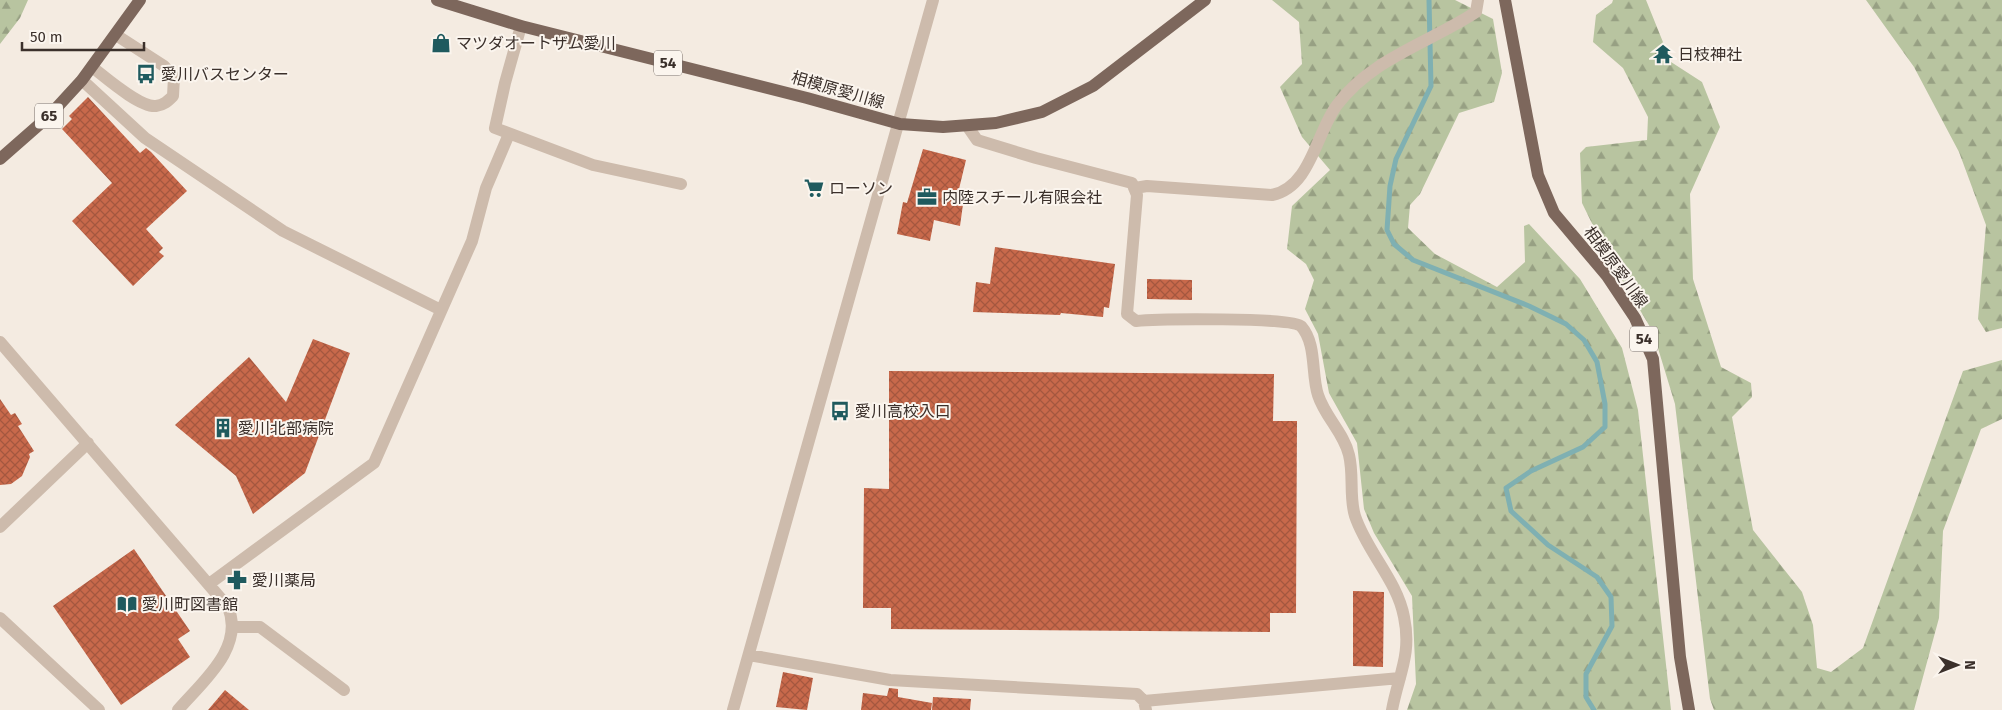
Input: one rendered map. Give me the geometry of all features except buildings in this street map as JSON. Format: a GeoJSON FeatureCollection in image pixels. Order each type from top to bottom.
{"type":"FeatureCollection","features":[{"type":"Feature","properties":{"kind":"main road","name":"65"},"geometry":{"type":"LineString","coordinates":[[0,159],[49,116],[82,80],[140,0]]}},
{"type":"Feature","properties":{"kind":"main road","name":"相模原愛川線"},"geometry":{"type":"LineString","coordinates":[[437,0],[521,26],[807,98],[900,124],[968,127],[1042,112],[1093,86],[1205,0]]}},
{"type":"Feature","properties":{"kind":"main road","name":"相模原愛川線"},"geometry":{"type":"LineString","coordinates":[[1506,0],[1538,175],[1554,213],[1606,276],[1635,318],[1653,359],[1680,658],[1689,710]]}},
{"type":"Feature","properties":{"kind":"street"},"geometry":{"type":"LineString","coordinates":[[733,710],[900,124],[933,0]]}},
{"type":"Feature","properties":{"kind":"street"},"geometry":{"type":"LineString","coordinates":[[1134,188],[1147,186],[1272,195],[1286,190],[1306,170],[1326,123],[1352,88],[1381,64],[1450,29],[1476,12],[1478,0]]}},
{"type":"Feature","properties":{"kind":"street"},"geometry":{"type":"LineString","coordinates":[[521,26],[495,128],[593,166],[681,184]]}},
{"type":"Feature","properties":{"kind":"street"},"geometry":{"type":"LineString","coordinates":[[92,67],[142,102],[155,107],[164,104],[173,96],[174,77],[164,66],[116,35]]}},
{"type":"Feature","properties":{"kind":"street"},"geometry":{"type":"LineString","coordinates":[[82,80],[144,138],[283,231],[441,310]]}},
{"type":"Feature","properties":{"kind":"street"},"geometry":{"type":"LineString","coordinates":[[968,127],[977,140],[1036,158],[1132,183],[1137,195],[1127,314],[1136,321],[1186,318],[1292,321],[1300,325],[1311,347],[1318,395],[1344,439],[1349,456],[1354,513],[1363,538],[1392,585],[1404,617],[1407,647],[1405,668],[1400,678],[1392,710]]}},
{"type":"Feature","properties":{"kind":"street"},"geometry":{"type":"LineString","coordinates":[[208,584],[374,463],[472,241],[486,188],[510,134]]}},
{"type":"Feature","properties":{"kind":"street"},"geometry":{"type":"LineString","coordinates":[[0,342],[228,607],[232,634],[226,652],[178,710]]}},
{"type":"Feature","properties":{"kind":"street"},"geometry":{"type":"LineString","coordinates":[[0,527],[88,443]]}},
{"type":"Feature","properties":{"kind":"street"},"geometry":{"type":"LineString","coordinates":[[0,618],[99,710]]}},
{"type":"Feature","properties":{"kind":"street"},"geometry":{"type":"LineString","coordinates":[[232,627],[260,627],[344,690]]}},
{"type":"Feature","properties":{"kind":"street"},"geometry":{"type":"LineString","coordinates":[[750,655],[890,680],[1137,694],[1145,705],[1400,678]]}},
{"type":"Feature","properties":{"kind":"green space"},"geometry":{"type":"Polygon","coordinates":[[[0,0],[28,0],[20,18],[0,44],[0,0]]]}},
{"type":"Feature","properties":{"kind":"green space"},"geometry":{"type":"Polygon","coordinates":[[[1272,0],[1455,0],[1493,19],[1502,73],[1494,102],[1459,113],[1420,194],[1410,205],[1408,228],[1435,254],[1497,287],[1525,262],[1524,226],[1529,224],[1580,279],[1622,348],[1638,410],[1671,710],[1407,710],[1416,684],[1412,596],[1374,533],[1364,509],[1357,443],[1329,393],[1318,334],[1305,309],[1314,280],[1306,264],[1287,249],[1292,206],[1330,170],[1302,137],[1280,87],[1302,64],[1299,22],[1272,0]]]}},
{"type":"Feature","properties":{"kind":"green space"},"geometry":{"type":"Polygon","coordinates":[[[1613,0],[1646,0],[1671,62],[1702,82],[1720,127],[1690,194],[1693,279],[1721,367],[1751,383],[1752,397],[1732,417],[1753,530],[1802,592],[1813,625],[1817,668],[1831,672],[1863,648],[1963,371],[2002,360],[2002,419],[1981,429],[1943,531],[1939,618],[1914,710],[1714,710],[1710,699],[1675,404],[1653,332],[1609,258],[1582,203],[1580,153],[1586,147],[1647,140],[1648,117],[1623,68],[1593,42],[1596,15],[1612,3],[1613,0]]]}},
{"type":"Feature","properties":{"kind":"green space"},"geometry":{"type":"Polygon","coordinates":[[[1866,0],[2002,0],[2002,328],[1986,332],[1978,319],[1986,225],[1959,152],[1914,67],[1866,0]]]}},
{"type":"Feature","properties":{"kind":"waterway"},"geometry":{"type":"LineString","coordinates":[[1429,0],[1431,86],[1396,159],[1390,186],[1387,230],[1394,244],[1413,260],[1529,306],[1566,324],[1584,340],[1597,362],[1605,404],[1605,427],[1583,447],[1531,471],[1506,488],[1511,511],[1548,545],[1597,577],[1611,597],[1612,626],[1586,674],[1586,697],[1594,710]]}},
{"type":"Feature","properties":{"kind":"place","name":"マツダオートザム愛川"},"geometry":{"type":"Point","coordinates":[441,43]}},
{"type":"Feature","properties":{"kind":"place","name":"日枝神社"},"geometry":{"type":"Point","coordinates":[1663,54]}},
{"type":"Feature","properties":{"kind":"place","name":"愛川バスセンター"},"geometry":{"type":"Point","coordinates":[146,74]}},
{"type":"Feature","properties":{"kind":"place","name":"ローソン"},"geometry":{"type":"Point","coordinates":[814,188]}},
{"type":"Feature","properties":{"kind":"place","name":"内陸スチール有限会社"},"geometry":{"type":"Point","coordinates":[927,197]}},
{"type":"Feature","properties":{"kind":"place","name":"愛川高校入口"},"geometry":{"type":"Point","coordinates":[840,411]}},
{"type":"Feature","properties":{"kind":"place","name":"愛川北部病院"},"geometry":{"type":"Point","coordinates":[223,428]}},
{"type":"Feature","properties":{"kind":"place","name":"愛川薬局"},"geometry":{"type":"Point","coordinates":[237,580]}},
{"type":"Feature","properties":{"kind":"place","name":"愛川町図書館"},"geometry":{"type":"Point","coordinates":[127,604]}}]}
